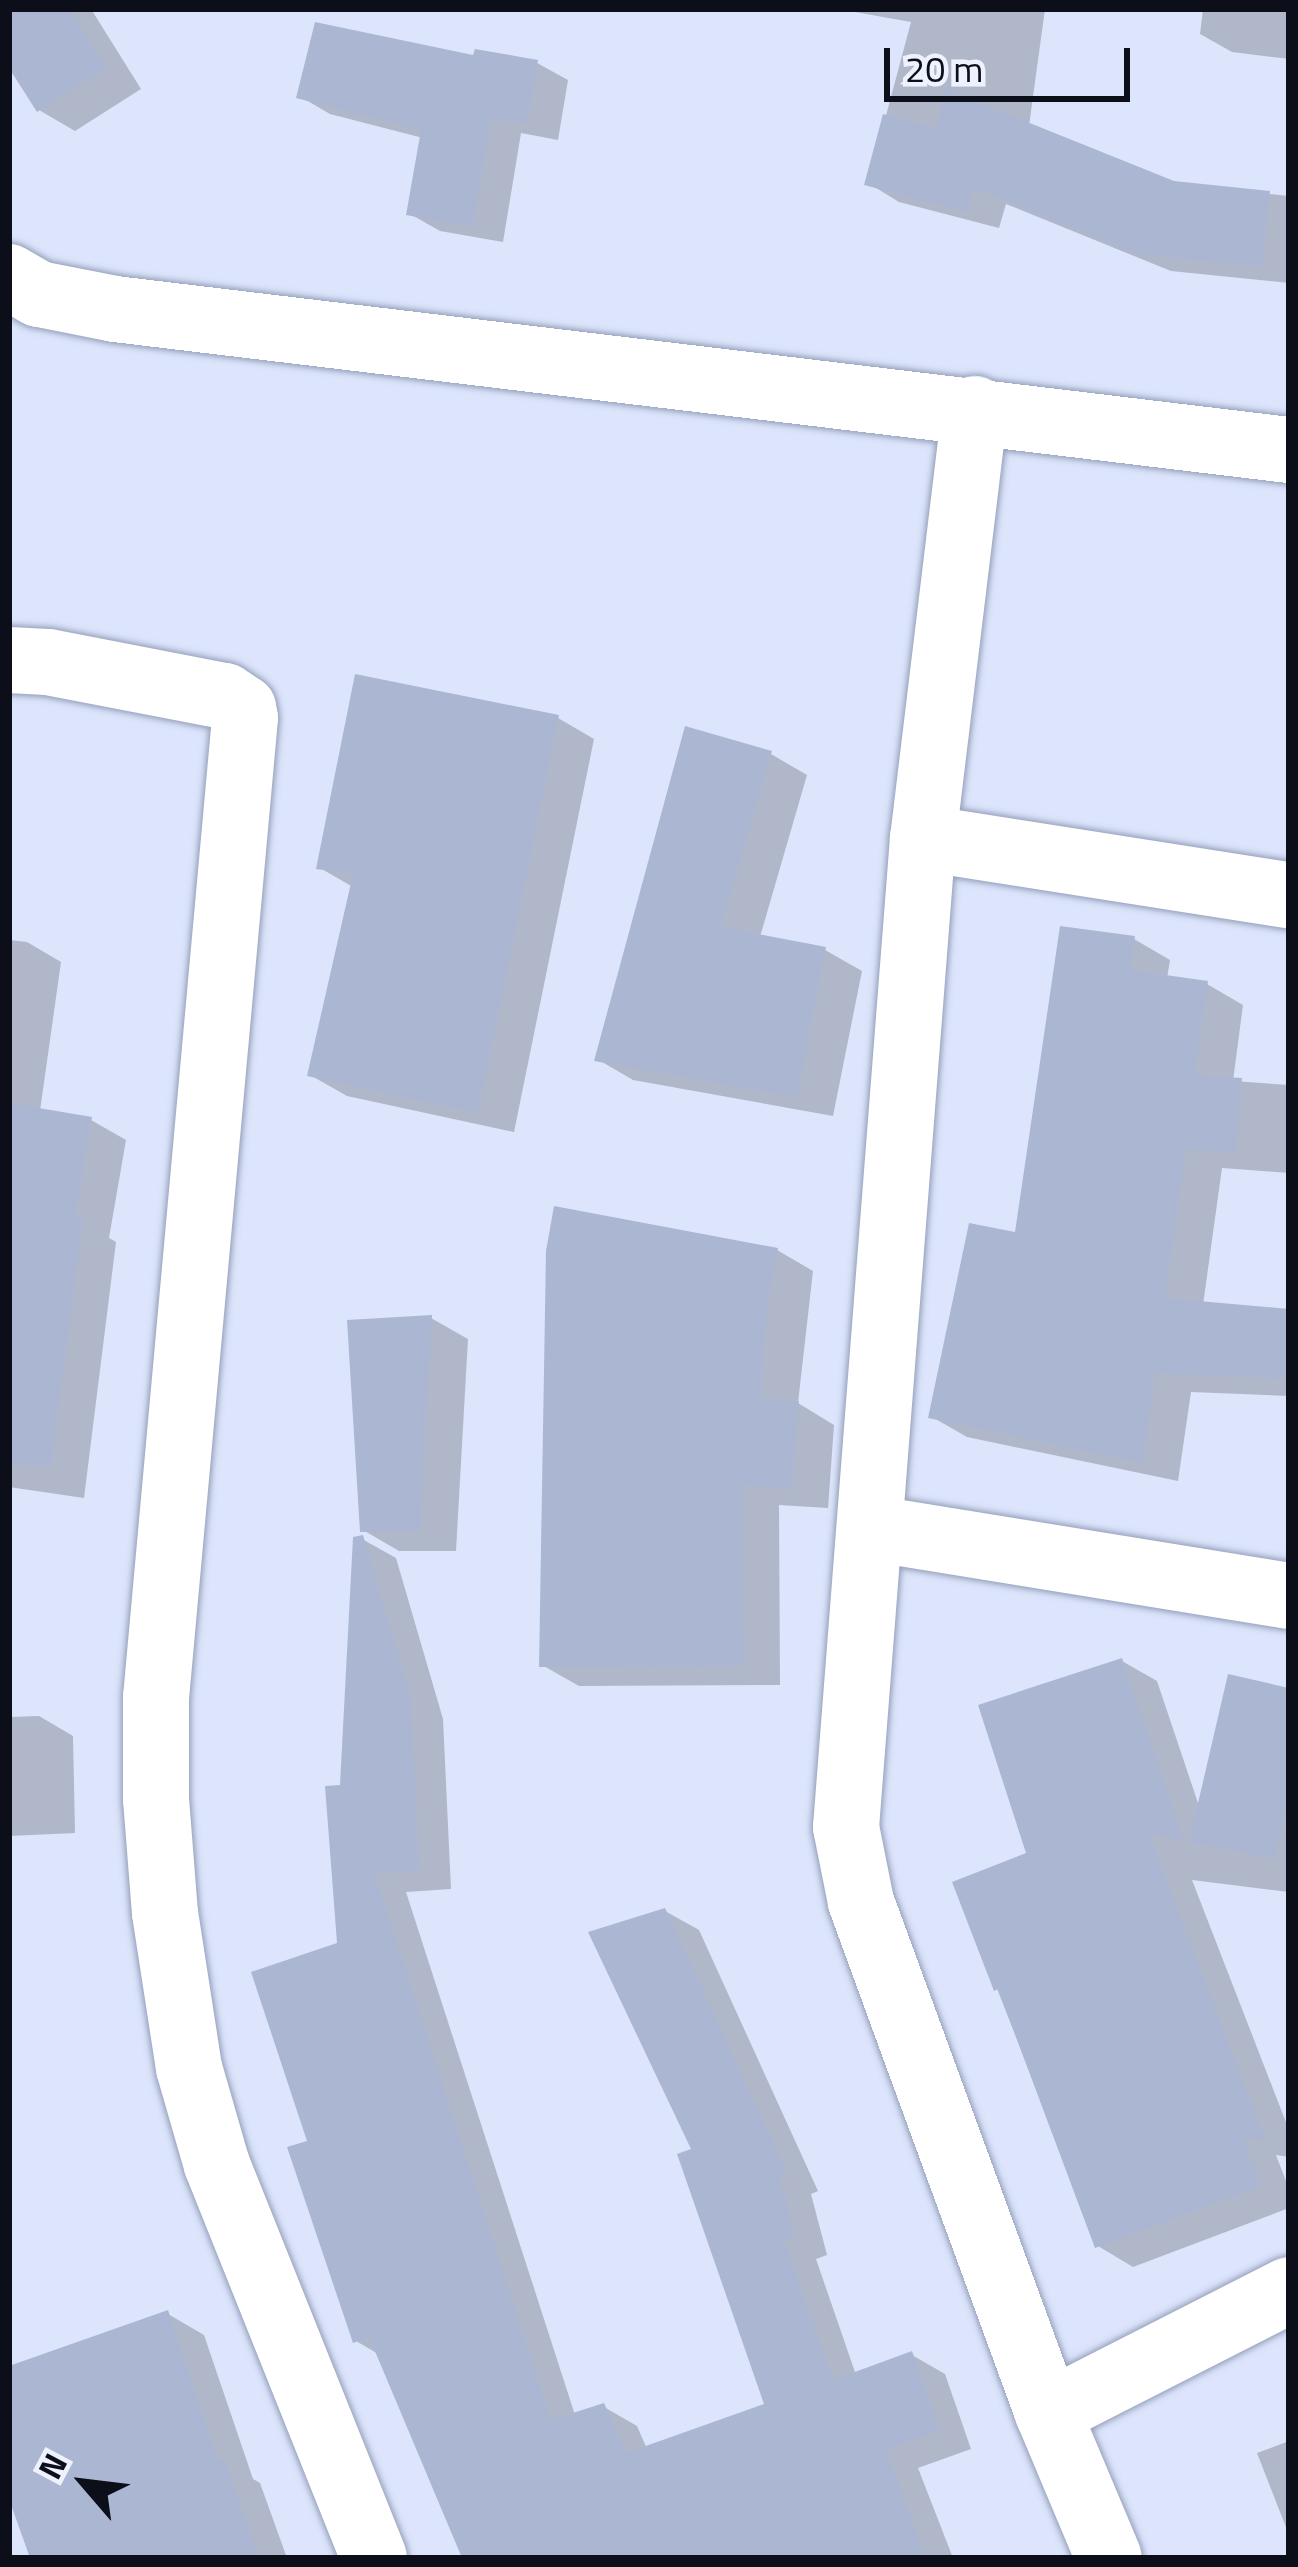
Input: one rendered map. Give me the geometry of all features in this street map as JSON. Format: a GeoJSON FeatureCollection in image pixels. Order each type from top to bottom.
{"type":"FeatureCollection","features":[{"type":"Feature","properties":{"kind":"street"},"geometry":{"type":"LineString","coordinates":[[9,277],[39,294],[116,309],[1289,450]]}},
{"type":"Feature","properties":{"kind":"street"},"geometry":{"type":"LineString","coordinates":[[975,409],[923,838],[847,1827],[854,1872],[1048,2413],[1109,2558]]}},
{"type":"Feature","properties":{"kind":"street"},"geometry":{"type":"LineString","coordinates":[[9,660],[49,662],[225,696],[243,708],[245,718],[156,1697],[156,1798],[165,1913],[189,2068],[218,2165],[374,2558]]}},
{"type":"Feature","properties":{"kind":"street"},"geometry":{"type":"LineString","coordinates":[[923,838],[1289,895]]}},
{"type":"Feature","properties":{"kind":"street"},"geometry":{"type":"LineString","coordinates":[[870,1528],[1289,1596]]}},
{"type":"Feature","properties":{"kind":"street"},"geometry":{"type":"LineString","coordinates":[[1048,2413],[1289,2290]]}},
{"type":"Feature","properties":{"kind":"building"},"geometry":{"type":"Polygon","coordinates":[[[9,9],[70,9],[107,68],[37,112],[9,68],[9,9]]]}},
{"type":"Feature","properties":{"kind":"building"},"geometry":{"type":"Polygon","coordinates":[[[315,22],[473,55],[475,49],[538,60],[527,124],[491,118],[473,227],[406,215],[421,130],[296,98],[315,22]]]}},
{"type":"Feature","properties":{"kind":"building"},"geometry":{"type":"Polygon","coordinates":[[[943,88],[1174,181],[1270,191],[1262,267],[1137,254],[974,188],[967,212],[864,185],[883,114],[938,128],[943,88]]]}},
{"type":"Feature","properties":{"kind":"building"},"geometry":{"type":"Polygon","coordinates":[[[355,674],[559,715],[478,1113],[307,1076],[353,874],[316,869],[355,674]]]}},
{"type":"Feature","properties":{"kind":"building"},"geometry":{"type":"Polygon","coordinates":[[[685,726],[772,751],[721,927],[826,947],[797,1097],[594,1061],[685,726]]]}},
{"type":"Feature","properties":{"kind":"building"},"geometry":{"type":"Polygon","coordinates":[[[1060,926],[1135,936],[1130,970],[1208,981],[1195,1075],[1242,1078],[1236,1153],[1186,1149],[1165,1298],[1289,1309],[1289,1379],[1155,1373],[1143,1463],[928,1418],[969,1223],[1015,1232],[1060,926]]]}},
{"type":"Feature","properties":{"kind":"building"},"geometry":{"type":"Polygon","coordinates":[[[9,1103],[92,1117],[75,1218],[83,1219],[51,1466],[9,1464],[9,1103]]]}},
{"type":"Feature","properties":{"kind":"building"},"geometry":{"type":"Polygon","coordinates":[[[554,1206],[778,1248],[767,1304],[761,1398],[799,1401],[792,1489],[743,1485],[744,1666],[539,1667],[546,1251],[554,1206]]]}},
{"type":"Feature","properties":{"kind":"building"},"geometry":{"type":"Polygon","coordinates":[[[432,1315],[420,1531],[360,1532],[347,1320],[432,1315]]]}},
{"type":"Feature","properties":{"kind":"building"},"geometry":{"type":"Polygon","coordinates":[[[363,1535],[411,1698],[419,1871],[375,1874],[551,2420],[604,2403],[626,2453],[764,2404],[677,2154],[691,2149],[588,1932],[665,1908],[787,2172],[779,2175],[796,2237],[784,2240],[833,2380],[912,2351],[940,2431],[886,2450],[926,2558],[462,2558],[369,2337],[353,2343],[287,2147],[307,2141],[251,1972],[337,1943],[325,1786],[340,1785],[353,1537],[363,1535]]]}},
{"type":"Feature","properties":{"kind":"building"},"geometry":{"type":"Polygon","coordinates":[[[1122,1658],[1184,1841],[1149,1834],[1266,2141],[1243,2137],[1261,2186],[1095,2248],[998,1989],[994,1991],[952,1882],[1026,1853],[978,1705],[1122,1658]]]}},
{"type":"Feature","properties":{"kind":"building"},"geometry":{"type":"Polygon","coordinates":[[[1228,1674],[1289,1688],[1289,1797],[1275,1859],[1189,1842],[1228,1674]]]}},
{"type":"Feature","properties":{"kind":"building"},"geometry":{"type":"Polygon","coordinates":[[[168,2310],[218,2460],[224,2458],[260,2558],[30,2558],[9,2499],[9,2366],[168,2310]]]}}]}
